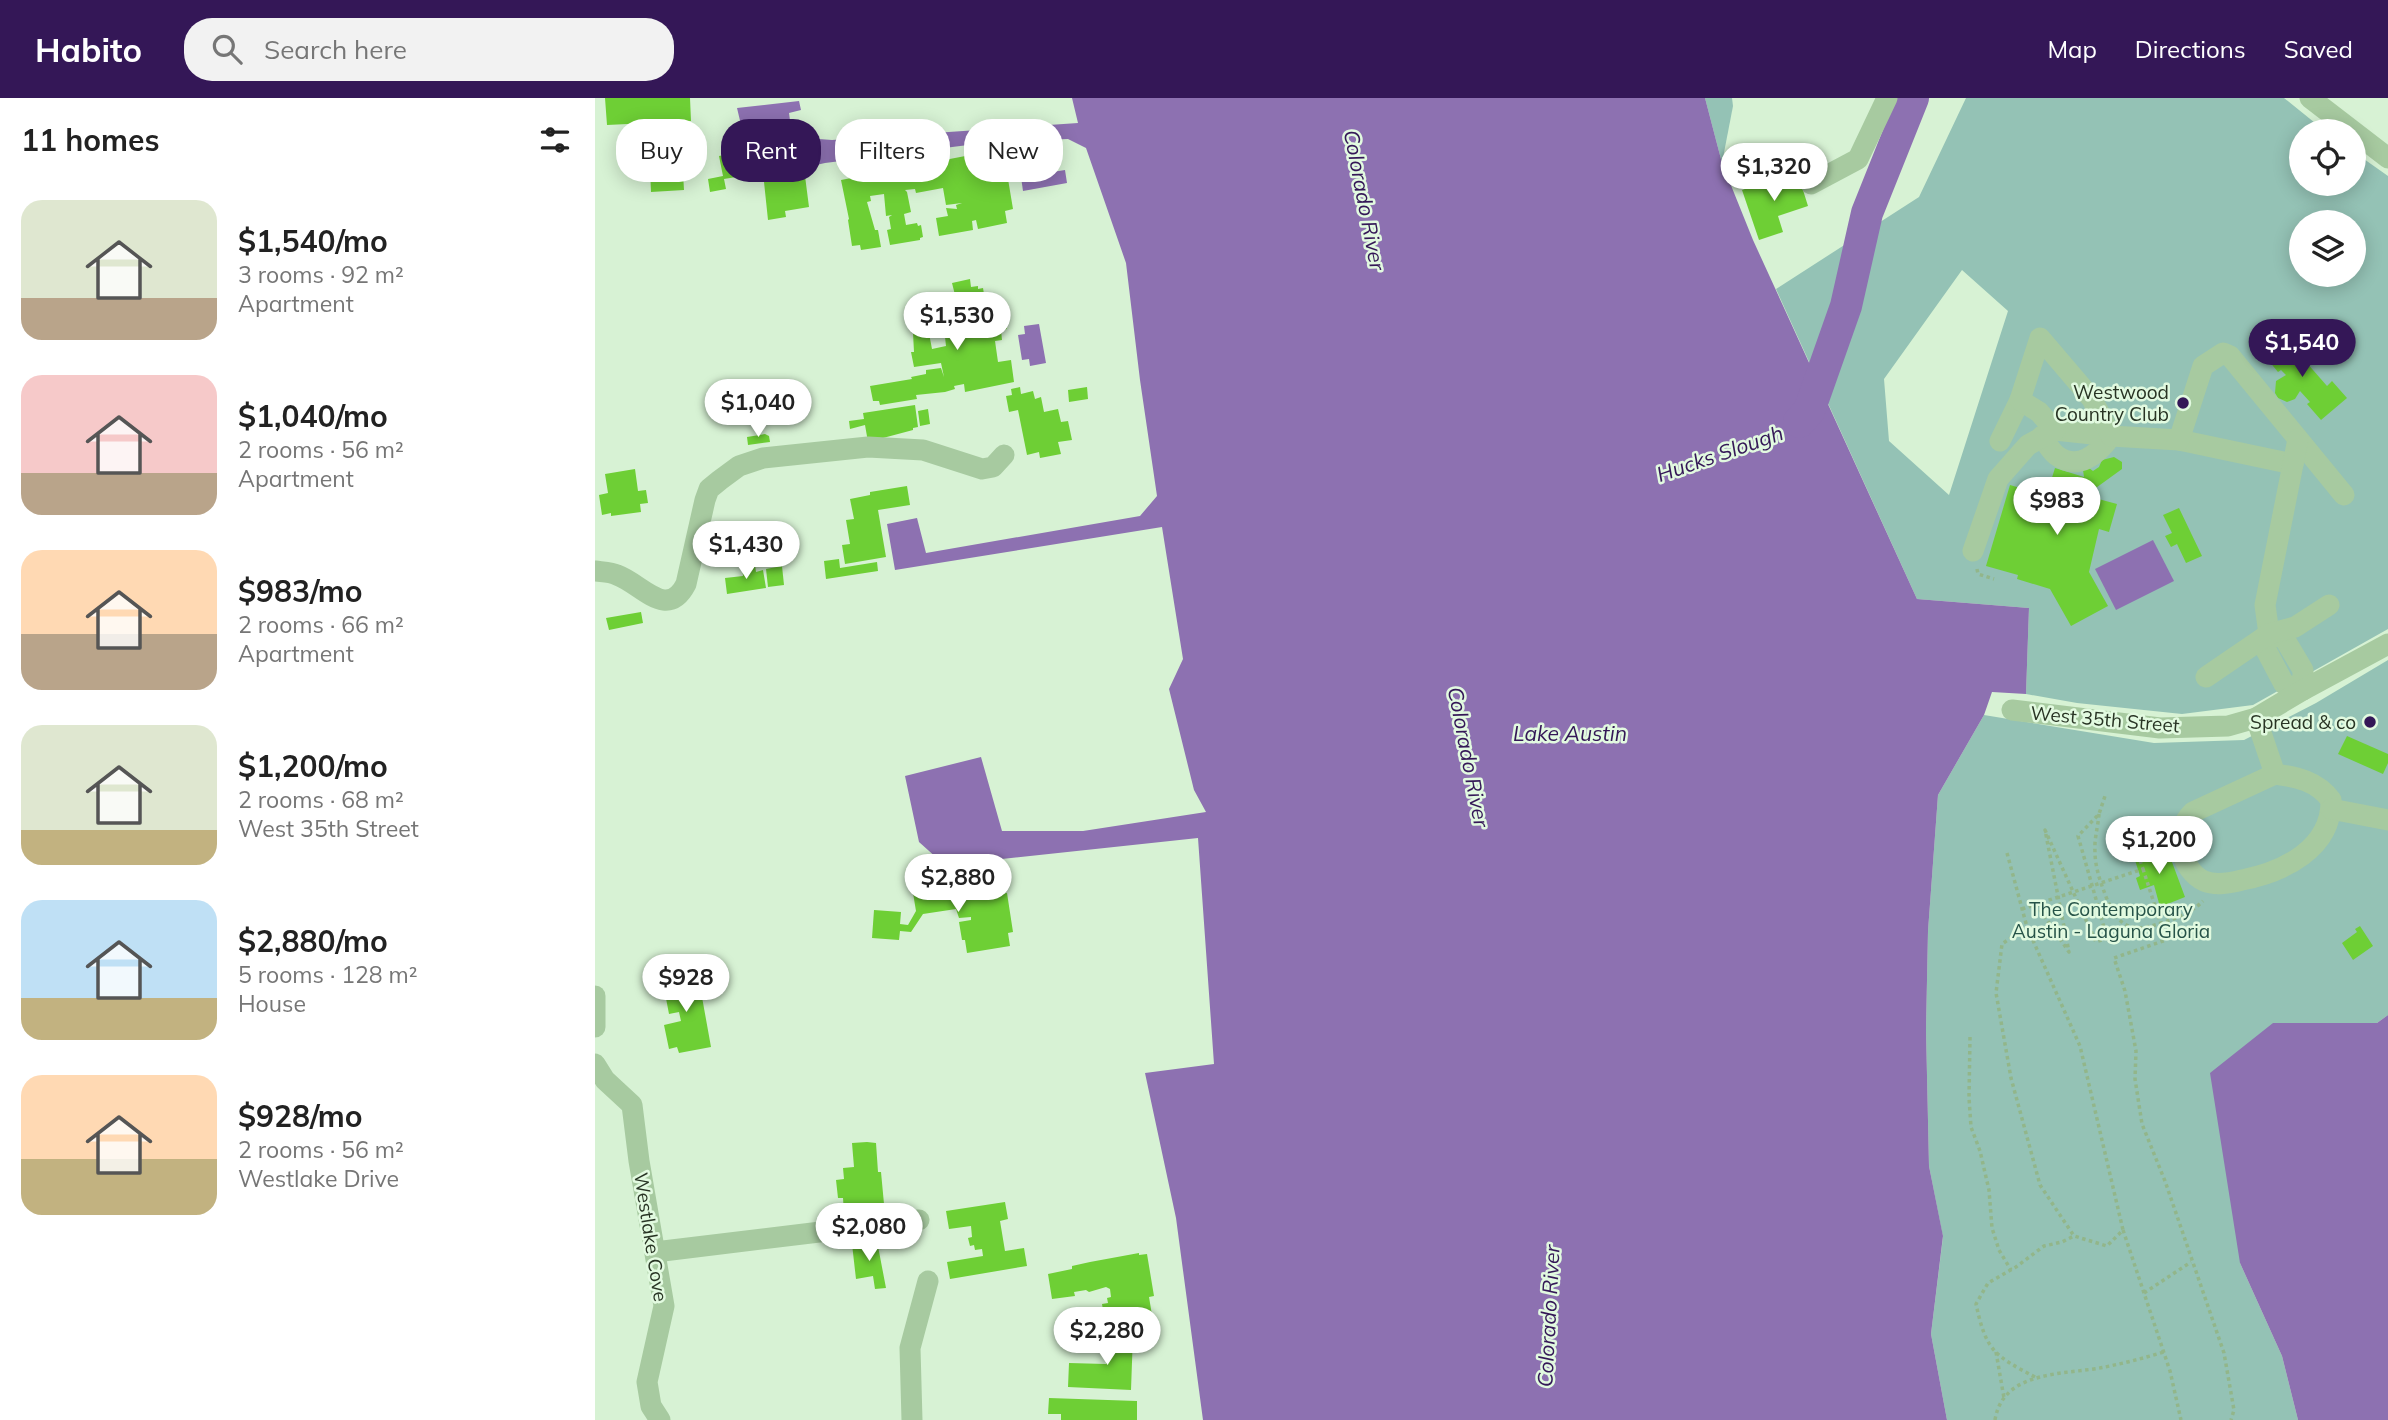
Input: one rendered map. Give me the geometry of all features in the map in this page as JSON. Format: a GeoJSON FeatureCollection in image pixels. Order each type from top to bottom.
{"type":"FeatureCollection","features":[{"type":"Feature","properties":{"kind":"street"},"geometry":{"type":"LineString","coordinates":[[1811,184],[1857,159],[1887,98]]}},
{"type":"Feature","properties":{"kind":"street"},"geometry":{"type":"LineString","coordinates":[[2310,98],[2388,158]]}},
{"type":"Feature","properties":{"kind":"street"},"geometry":{"type":"LineString","coordinates":[[2000,441],[2020,400],[2040,338],[2092,399],[2111,436]]}},
{"type":"Feature","properties":{"kind":"street"},"geometry":{"type":"LineString","coordinates":[[2179,440],[2203,366],[2223,353],[2230,356],[2344,495]]}},
{"type":"Feature","properties":{"kind":"street"},"geometry":{"type":"LineString","coordinates":[[2020,400],[2039,412],[2055,454],[2069,461],[2086,461],[2100,452],[2111,436]]}},
{"type":"Feature","properties":{"kind":"street"},"geometry":{"type":"LineString","coordinates":[[1974,557],[1998,479],[2028,445],[2049,433],[2179,440],[2293,464]]}},
{"type":"Feature","properties":{"kind":"street"},"geometry":{"type":"LineString","coordinates":[[2269,634],[2265,605],[2298,439]]}},
{"type":"Feature","properties":{"kind":"street"},"geometry":{"type":"LineString","coordinates":[[595,570],[617,574],[661,601],[673,600],[681,595],[709,489],[739,467],[763,458],[868,447],[923,450],[982,469],[993,467],[1004,455]]}},
{"type":"Feature","properties":{"kind":"street"},"geometry":{"type":"LineString","coordinates":[[2206,677],[2269,634],[2295,626],[2329,605]]}},
{"type":"Feature","properties":{"kind":"street"},"geometry":{"type":"LineString","coordinates":[[2269,634],[2284,638],[2297,659],[2303,670],[2303,690]]}},
{"type":"Feature","properties":{"kind":"street","name":"West 35th Street"},"geometry":{"type":"LineString","coordinates":[[2012,710],[2160,728],[2228,726],[2256,718],[2388,644]]}},
{"type":"Feature","properties":{"kind":"street"},"geometry":{"type":"LineString","coordinates":[[2256,718],[2275,774]]}},
{"type":"Feature","properties":{"kind":"street"},"geometry":{"type":"LineString","coordinates":[[2275,774],[2296,777],[2324,790],[2331,800],[2331,809],[2319,840],[2304,855],[2262,875],[2213,884],[2202,880],[2187,866],[2182,855],[2181,837],[2186,819],[2193,812],[2275,774]]}},
{"type":"Feature","properties":{"kind":"street"},"geometry":{"type":"LineString","coordinates":[[2331,809],[2388,820]]}},
{"type":"Feature","properties":{"kind":"street"},"geometry":{"type":"LineString","coordinates":[[595,996],[595,1027]]}},
{"type":"Feature","properties":{"kind":"street","name":"Westlake Cove"},"geometry":{"type":"LineString","coordinates":[[595,1064],[605,1080],[632,1105],[664,1306],[647,1382],[651,1406],[660,1420]]}},
{"type":"Feature","properties":{"kind":"street"},"geometry":{"type":"LineString","coordinates":[[655,1252],[919,1220]]}},
{"type":"Feature","properties":{"kind":"street"},"geometry":{"type":"LineString","coordinates":[[912,1420],[910,1348],[928,1281]]}},
{"type":"Feature","properties":{"kind":"path"},"geometry":{"type":"LineString","coordinates":[[1974,557],[1978,574],[1994,579]]}},
{"type":"Feature","properties":{"kind":"path"},"geometry":{"type":"LineString","coordinates":[[2105,796],[2099,814],[2095,854],[2101,883],[2113,914],[2120,922],[2133,929],[2161,923],[2194,910],[2205,899],[2213,884]]}},
{"type":"Feature","properties":{"kind":"path"},"geometry":{"type":"LineString","coordinates":[[2036,904],[2069,951],[2045,830],[2096,942],[2107,939],[2078,836],[2099,814]]}},
{"type":"Feature","properties":{"kind":"path"},"geometry":{"type":"LineString","coordinates":[[2181,837],[2137,852],[2166,940],[2114,958],[2125,991],[2136,1051],[2135,1079],[2141,1124],[2165,1181],[2224,1353],[2234,1410],[2231,1420]]}},
{"type":"Feature","properties":{"kind":"path"},"geometry":{"type":"LineString","coordinates":[[2007,853],[2027,927],[2080,1046],[2123,1230],[2164,1352],[2181,1420]]}},
{"type":"Feature","properties":{"kind":"path"},"geometry":{"type":"LineString","coordinates":[[2022,909],[2143,869]]}},
{"type":"Feature","properties":{"kind":"path"},"geometry":{"type":"LineString","coordinates":[[2027,927],[2002,944],[1996,993],[2011,1078],[2040,1185],[2074,1236],[2107,1246],[2123,1230]]}},
{"type":"Feature","properties":{"kind":"path"},"geometry":{"type":"LineString","coordinates":[[1970,1037],[1971,1128],[1980,1150],[1989,1190],[1992,1228],[1999,1250],[2011,1270]]}},
{"type":"Feature","properties":{"kind":"path"},"geometry":{"type":"LineString","coordinates":[[2035,1377],[2005,1360],[1988,1345],[1976,1304],[1988,1283],[2044,1246],[2074,1236]]}},
{"type":"Feature","properties":{"kind":"path"},"geometry":{"type":"LineString","coordinates":[[2144,1293],[2191,1262]]}},
{"type":"Feature","properties":{"kind":"path"},"geometry":{"type":"LineString","coordinates":[[1996,1352],[2004,1398]]}},
{"type":"Feature","properties":{"kind":"path"},"geometry":{"type":"LineString","coordinates":[[1995,1420],[2004,1398],[2017,1385],[2035,1377],[2103,1367],[2164,1352]]}},
{"type":"Feature","properties":{"kind":"green space"},"geometry":{"type":"Polygon","coordinates":[[[1705,98],[1732,98],[1733,106],[1722,163],[1705,98]]]}},
{"type":"Feature","properties":{"kind":"green space","name":"Westwood Country Club"},"geometry":{"type":"Polygon","coordinates":[[[1966,98],[2284,98],[2310,119],[2289,119],[2289,196],[2366,196],[2366,160],[2388,176],[2388,629],[2253,705],[2182,714],[2077,703],[2026,694],[2029,608],[1917,599],[1776,289],[1919,197],[1966,98]],[[1962,270],[1884,379],[1889,441],[1949,495],[2008,311],[1962,270]]]}},
{"type":"Feature","properties":{"kind":"green space","name":"The Contemporary Austin - Laguna Gloria"},"geometry":{"type":"Polygon","coordinates":[[[2388,660],[2388,1015],[2377,1023],[2273,1023],[2240,1263],[2282,1356],[2298,1420],[1947,1420],[1931,1334],[1943,1237],[1929,1166],[1926,1030],[1928,931],[1938,795],[1984,715],[2154,743],[2244,740],[2316,703],[2388,660]]]}},
{"type":"Feature","properties":{"kind":"water","name":"Lake Austin"},"geometry":{"type":"Polygon","coordinates":[[[1072,98],[1705,98],[1722,163],[1753,240],[1917,599],[2029,608],[2026,694],[1992,692],[1984,715],[1938,795],[1928,931],[1926,1030],[1929,1166],[1943,1236],[1931,1334],[1947,1420],[1203,1420],[1176,1218],[1145,1073],[1214,1064],[1198,838],[983,861],[938,859],[919,842],[905,776],[981,757],[1002,831],[1083,831],[1206,812],[1194,790],[1169,689],[1183,659],[1162,527],[895,570],[887,524],[917,518],[926,553],[1140,516],[1157,496],[1126,263],[1086,148],[1063,139],[1063,124],[1078,123],[1072,98]]]}},
{"type":"Feature","properties":{"kind":"water","name":"Lake Austin"},"geometry":{"type":"Polygon","coordinates":[[[799,101],[801,110],[789,113],[790,119],[740,119],[737,108],[799,101]]]}},
{"type":"Feature","properties":{"kind":"water","name":"Lake Austin"},"geometry":{"type":"Polygon","coordinates":[[[964,131],[964,146],[950,147],[950,132],[964,131]]]}},
{"type":"Feature","properties":{"kind":"water","name":"Lake Austin"},"geometry":{"type":"Polygon","coordinates":[[[821,139],[835,140],[835,162],[821,164],[821,139]]]}},
{"type":"Feature","properties":{"kind":"water"},"geometry":{"type":"Polygon","coordinates":[[[1063,170],[1067,183],[1023,191],[1022,182],[1063,182],[1063,170]]]}},
{"type":"Feature","properties":{"kind":"water"},"geometry":{"type":"Polygon","coordinates":[[[1039,324],[1046,363],[1030,366],[1029,359],[1022,360],[1018,335],[1025,334],[1024,326],[1039,324]]]}},
{"type":"Feature","properties":{"kind":"water"},"geometry":{"type":"Polygon","coordinates":[[[2153,540],[2174,581],[2116,610],[2095,569],[2153,540]]]}},
{"type":"Feature","properties":{"kind":"water"},"geometry":{"type":"Polygon","coordinates":[[[2388,1015],[2388,1420],[2298,1420],[2282,1356],[2240,1263],[2210,1073],[2273,1023],[2377,1023],[2388,1015]]]}},
{"type":"Feature","properties":{"kind":"building"},"geometry":{"type":"Polygon","coordinates":[[[605,98],[690,98],[691,119],[616,119],[616,125],[607,125],[605,98]]]}},
{"type":"Feature","properties":{"kind":"building"},"geometry":{"type":"Polygon","coordinates":[[[964,156],[964,182],[1008,182],[1013,209],[1005,211],[1007,223],[978,229],[976,220],[972,221],[973,230],[939,236],[936,218],[948,216],[946,208],[957,209],[956,205],[962,203],[946,205],[943,188],[916,193],[915,189],[905,190],[911,212],[904,214],[906,225],[921,225],[923,237],[920,240],[890,245],[887,230],[891,229],[889,217],[892,215],[886,216],[884,194],[870,196],[871,201],[867,202],[875,230],[878,230],[881,247],[861,250],[860,245],[852,246],[841,182],[950,182],[950,159],[964,156]]]}},
{"type":"Feature","properties":{"kind":"building"},"geometry":{"type":"Polygon","coordinates":[[[1797,171],[1808,206],[1778,216],[1783,232],[1759,240],[1742,190],[1797,171]]]}},
{"type":"Feature","properties":{"kind":"building"},"geometry":{"type":"Polygon","coordinates":[[[721,176],[726,189],[710,192],[708,179],[721,176]]]}},
{"type":"Feature","properties":{"kind":"building"},"geometry":{"type":"Polygon","coordinates":[[[651,182],[684,182],[684,190],[651,192],[651,182]]]}},
{"type":"Feature","properties":{"kind":"building"},"geometry":{"type":"Polygon","coordinates":[[[764,182],[806,182],[809,207],[785,211],[786,217],[768,220],[764,182]]]}},
{"type":"Feature","properties":{"kind":"building"},"geometry":{"type":"Polygon","coordinates":[[[970,279],[971,287],[978,286],[978,289],[983,288],[984,294],[989,293],[991,307],[1003,305],[1007,329],[1001,330],[1002,340],[995,341],[998,362],[1011,360],[1014,382],[965,392],[964,384],[945,392],[916,395],[917,399],[880,405],[879,401],[873,401],[870,386],[912,379],[911,377],[926,374],[926,370],[941,368],[944,377],[941,363],[914,367],[911,352],[914,352],[913,333],[928,328],[932,349],[946,346],[945,337],[949,337],[946,321],[961,319],[952,283],[970,279]]]}},
{"type":"Feature","properties":{"kind":"building"},"geometry":{"type":"Polygon","coordinates":[[[2289,333],[2304,350],[2299,354],[2327,386],[2332,381],[2347,398],[2321,420],[2300,391],[2295,399],[2287,402],[2278,398],[2275,393],[2276,381],[2286,375],[2281,370],[2278,372],[2264,355],[2289,333]]]}},
{"type":"Feature","properties":{"kind":"building"},"geometry":{"type":"Polygon","coordinates":[[[1020,387],[1021,394],[1033,391],[1035,399],[1041,397],[1044,412],[1058,409],[1061,422],[1068,421],[1072,440],[1058,442],[1061,454],[1040,458],[1039,452],[1027,455],[1018,410],[1009,412],[1006,396],[1012,395],[1011,389],[1020,387]]]}},
{"type":"Feature","properties":{"kind":"building"},"geometry":{"type":"Polygon","coordinates":[[[1087,387],[1088,399],[1069,402],[1068,390],[1087,387]]]}},
{"type":"Feature","properties":{"kind":"building"},"geometry":{"type":"Polygon","coordinates":[[[915,405],[918,427],[913,430],[868,442],[865,425],[850,429],[849,421],[864,419],[863,413],[915,405]]]}},
{"type":"Feature","properties":{"kind":"building"},"geometry":{"type":"Polygon","coordinates":[[[928,409],[930,424],[920,426],[918,411],[928,409]]]}},
{"type":"Feature","properties":{"kind":"building"},"geometry":{"type":"Polygon","coordinates":[[[765,434],[769,436],[770,442],[748,445],[747,437],[765,434]]]}},
{"type":"Feature","properties":{"kind":"building"},"geometry":{"type":"Polygon","coordinates":[[[2114,457],[2122,462],[2122,469],[2093,490],[2091,497],[2117,504],[2109,532],[2099,529],[2089,572],[2108,606],[2071,626],[2050,589],[2017,579],[2018,575],[1986,566],[2010,485],[2041,494],[2044,483],[2050,484],[2055,468],[2084,477],[2083,470],[2089,468],[2093,471],[2099,467],[2102,460],[2114,457]]]}},
{"type":"Feature","properties":{"kind":"building"},"geometry":{"type":"Polygon","coordinates":[[[635,469],[638,491],[646,490],[648,503],[640,504],[641,512],[602,515],[599,495],[608,493],[605,474],[635,469]]]}},
{"type":"Feature","properties":{"kind":"building"},"geometry":{"type":"Polygon","coordinates":[[[907,486],[910,505],[878,510],[886,557],[845,564],[842,545],[850,544],[846,520],[854,519],[850,499],[870,495],[870,492],[907,486]]]}},
{"type":"Feature","properties":{"kind":"building"},"geometry":{"type":"Polygon","coordinates":[[[2179,508],[2202,556],[2186,563],[2177,544],[2171,547],[2165,536],[2172,533],[2163,515],[2179,508]]]}},
{"type":"Feature","properties":{"kind":"building"},"geometry":{"type":"Polygon","coordinates":[[[839,559],[840,568],[877,562],[878,571],[826,579],[824,561],[839,559]]]}},
{"type":"Feature","properties":{"kind":"building"},"geometry":{"type":"Polygon","coordinates":[[[755,565],[756,572],[763,570],[766,588],[727,594],[725,578],[743,576],[742,567],[755,565]]]}},
{"type":"Feature","properties":{"kind":"building"},"geometry":{"type":"Polygon","coordinates":[[[782,566],[784,585],[768,587],[766,569],[782,566]]]}},
{"type":"Feature","properties":{"kind":"building"},"geometry":{"type":"Polygon","coordinates":[[[641,612],[643,623],[609,630],[606,618],[641,612]]]}},
{"type":"Feature","properties":{"kind":"building"},"geometry":{"type":"Polygon","coordinates":[[[2347,736],[2388,754],[2388,763],[2383,774],[2338,754],[2347,736]]]}},
{"type":"Feature","properties":{"kind":"building"},"geometry":{"type":"Polygon","coordinates":[[[2166,846],[2185,897],[2160,907],[2154,885],[2140,890],[2136,878],[2140,876],[2134,857],[2166,846]]]}},
{"type":"Feature","properties":{"kind":"building"},"geometry":{"type":"Polygon","coordinates":[[[998,877],[1000,894],[1007,893],[1013,932],[1008,933],[1010,946],[967,953],[959,922],[971,920],[971,917],[959,918],[956,909],[923,914],[911,932],[900,931],[899,940],[872,938],[874,910],[901,912],[900,924],[908,925],[916,911],[913,893],[920,892],[919,889],[998,877]]]}},
{"type":"Feature","properties":{"kind":"building"},"geometry":{"type":"Polygon","coordinates":[[[2360,926],[2373,946],[2353,960],[2342,943],[2357,932],[2355,929],[2360,926]]]}},
{"type":"Feature","properties":{"kind":"building"},"geometry":{"type":"Polygon","coordinates":[[[685,968],[689,988],[700,986],[711,1047],[679,1053],[677,1047],[669,1049],[664,1025],[681,1021],[679,1012],[669,1014],[664,972],[685,968]]]}},
{"type":"Feature","properties":{"kind":"building"},"geometry":{"type":"Polygon","coordinates":[[[852,1143],[876,1143],[884,1204],[856,1207],[856,1212],[844,1213],[843,1198],[838,1198],[836,1180],[844,1179],[843,1168],[854,1167],[852,1143]]]}},
{"type":"Feature","properties":{"kind":"building"},"geometry":{"type":"Polygon","coordinates":[[[1005,1202],[1008,1219],[1000,1221],[1005,1251],[1024,1248],[1027,1266],[950,1279],[947,1262],[983,1256],[982,1249],[975,1250],[974,1245],[970,1246],[968,1238],[972,1237],[971,1226],[949,1229],[946,1211],[1005,1202]]]}},
{"type":"Feature","properties":{"kind":"building"},"geometry":{"type":"Polygon","coordinates":[[[877,1241],[886,1288],[875,1289],[873,1276],[856,1279],[852,1244],[877,1241]]]}},
{"type":"Feature","properties":{"kind":"building"},"geometry":{"type":"Polygon","coordinates":[[[1139,1253],[1147,1254],[1154,1296],[1149,1297],[1153,1321],[1130,1325],[1128,1318],[1105,1322],[1102,1304],[1108,1303],[1107,1298],[1111,1297],[1110,1289],[1106,1287],[1052,1299],[1048,1274],[1072,1269],[1072,1266],[1139,1253]]]}},
{"type":"Feature","properties":{"kind":"building"},"geometry":{"type":"Polygon","coordinates":[[[1108,1333],[1133,1334],[1131,1390],[1068,1387],[1069,1363],[1106,1364],[1108,1333]]]}},
{"type":"Feature","properties":{"kind":"building"},"geometry":{"type":"Polygon","coordinates":[[[1049,1398],[1137,1401],[1137,1420],[1061,1420],[1061,1414],[1048,1414],[1049,1398]]]}},
{"type":"Feature","properties":{"kind":"waterway","name":"Hucks Slough"},"geometry":{"type":"LineString","coordinates":[[1799,422],[1809,411],[1846,306],[1867,213],[1913,98]]}},
{"type":"Feature","properties":{"kind":"place","name":"Westwood Country Club"},"geometry":{"type":"Point","coordinates":[2183,403]}},
{"type":"Feature","properties":{"kind":"place","name":"Spread & co"},"geometry":{"type":"Point","coordinates":[2370,722]}},
{"type":"Feature","properties":{"kind":"water label","name":"Colorado River"},"geometry":{"type":"Point","coordinates":[1364,200]}},
{"type":"Feature","properties":{"kind":"water label","name":"Colorado River"},"geometry":{"type":"Point","coordinates":[1468,757]}},
{"type":"Feature","properties":{"kind":"water label","name":"Colorado River"},"geometry":{"type":"Point","coordinates":[1549,1316]}}]}
